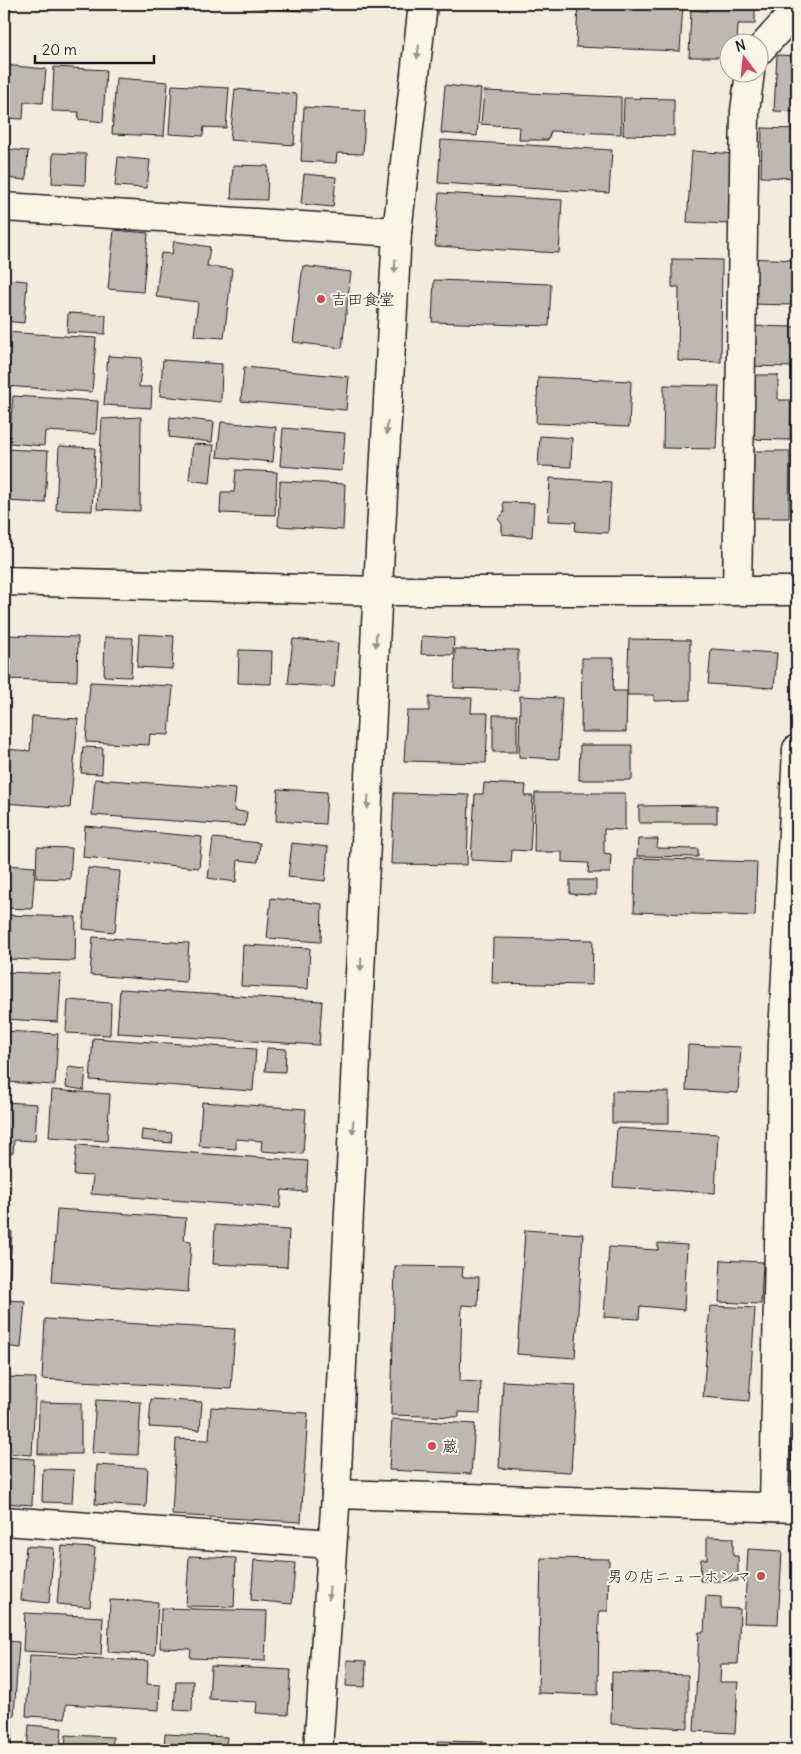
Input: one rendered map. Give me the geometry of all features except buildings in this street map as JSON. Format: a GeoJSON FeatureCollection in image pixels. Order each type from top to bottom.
{"type":"FeatureCollection","features":[{"type":"Feature","properties":{"kind":"street"},"geometry":{"type":"LineString","coordinates":[[318,1750],[336,1494],[397,232],[423,4]]}},
{"type":"Feature","properties":{"kind":"street"},"geometry":{"type":"LineString","coordinates":[[768,41],[797,9]]}},
{"type":"Feature","properties":{"kind":"street"},"geometry":{"type":"LineString","coordinates":[[736,591],[745,111],[749,82]]}},
{"type":"Feature","properties":{"kind":"street"},"geometry":{"type":"LineString","coordinates":[[4,207],[397,232]]}},
{"type":"Feature","properties":{"kind":"street"},"geometry":{"type":"LineString","coordinates":[[4,581],[379,591],[797,591]]}},
{"type":"Feature","properties":{"kind":"street"},"geometry":{"type":"LineString","coordinates":[[336,1494],[785,1508],[783,1034],[797,749]]}},
{"type":"Feature","properties":{"kind":"street"},"geometry":{"type":"LineString","coordinates":[[4,1521],[332,1544]]}},
{"type":"Feature","properties":{"kind":"place","name":"吉田食堂"},"geometry":{"type":"Point","coordinates":[321,299]}},
{"type":"Feature","properties":{"kind":"place","name":"蔵"},"geometry":{"type":"Point","coordinates":[432,1446]}},
{"type":"Feature","properties":{"kind":"place","name":"男の店ニューホンマ"},"geometry":{"type":"Point","coordinates":[761,1576]}}]}
